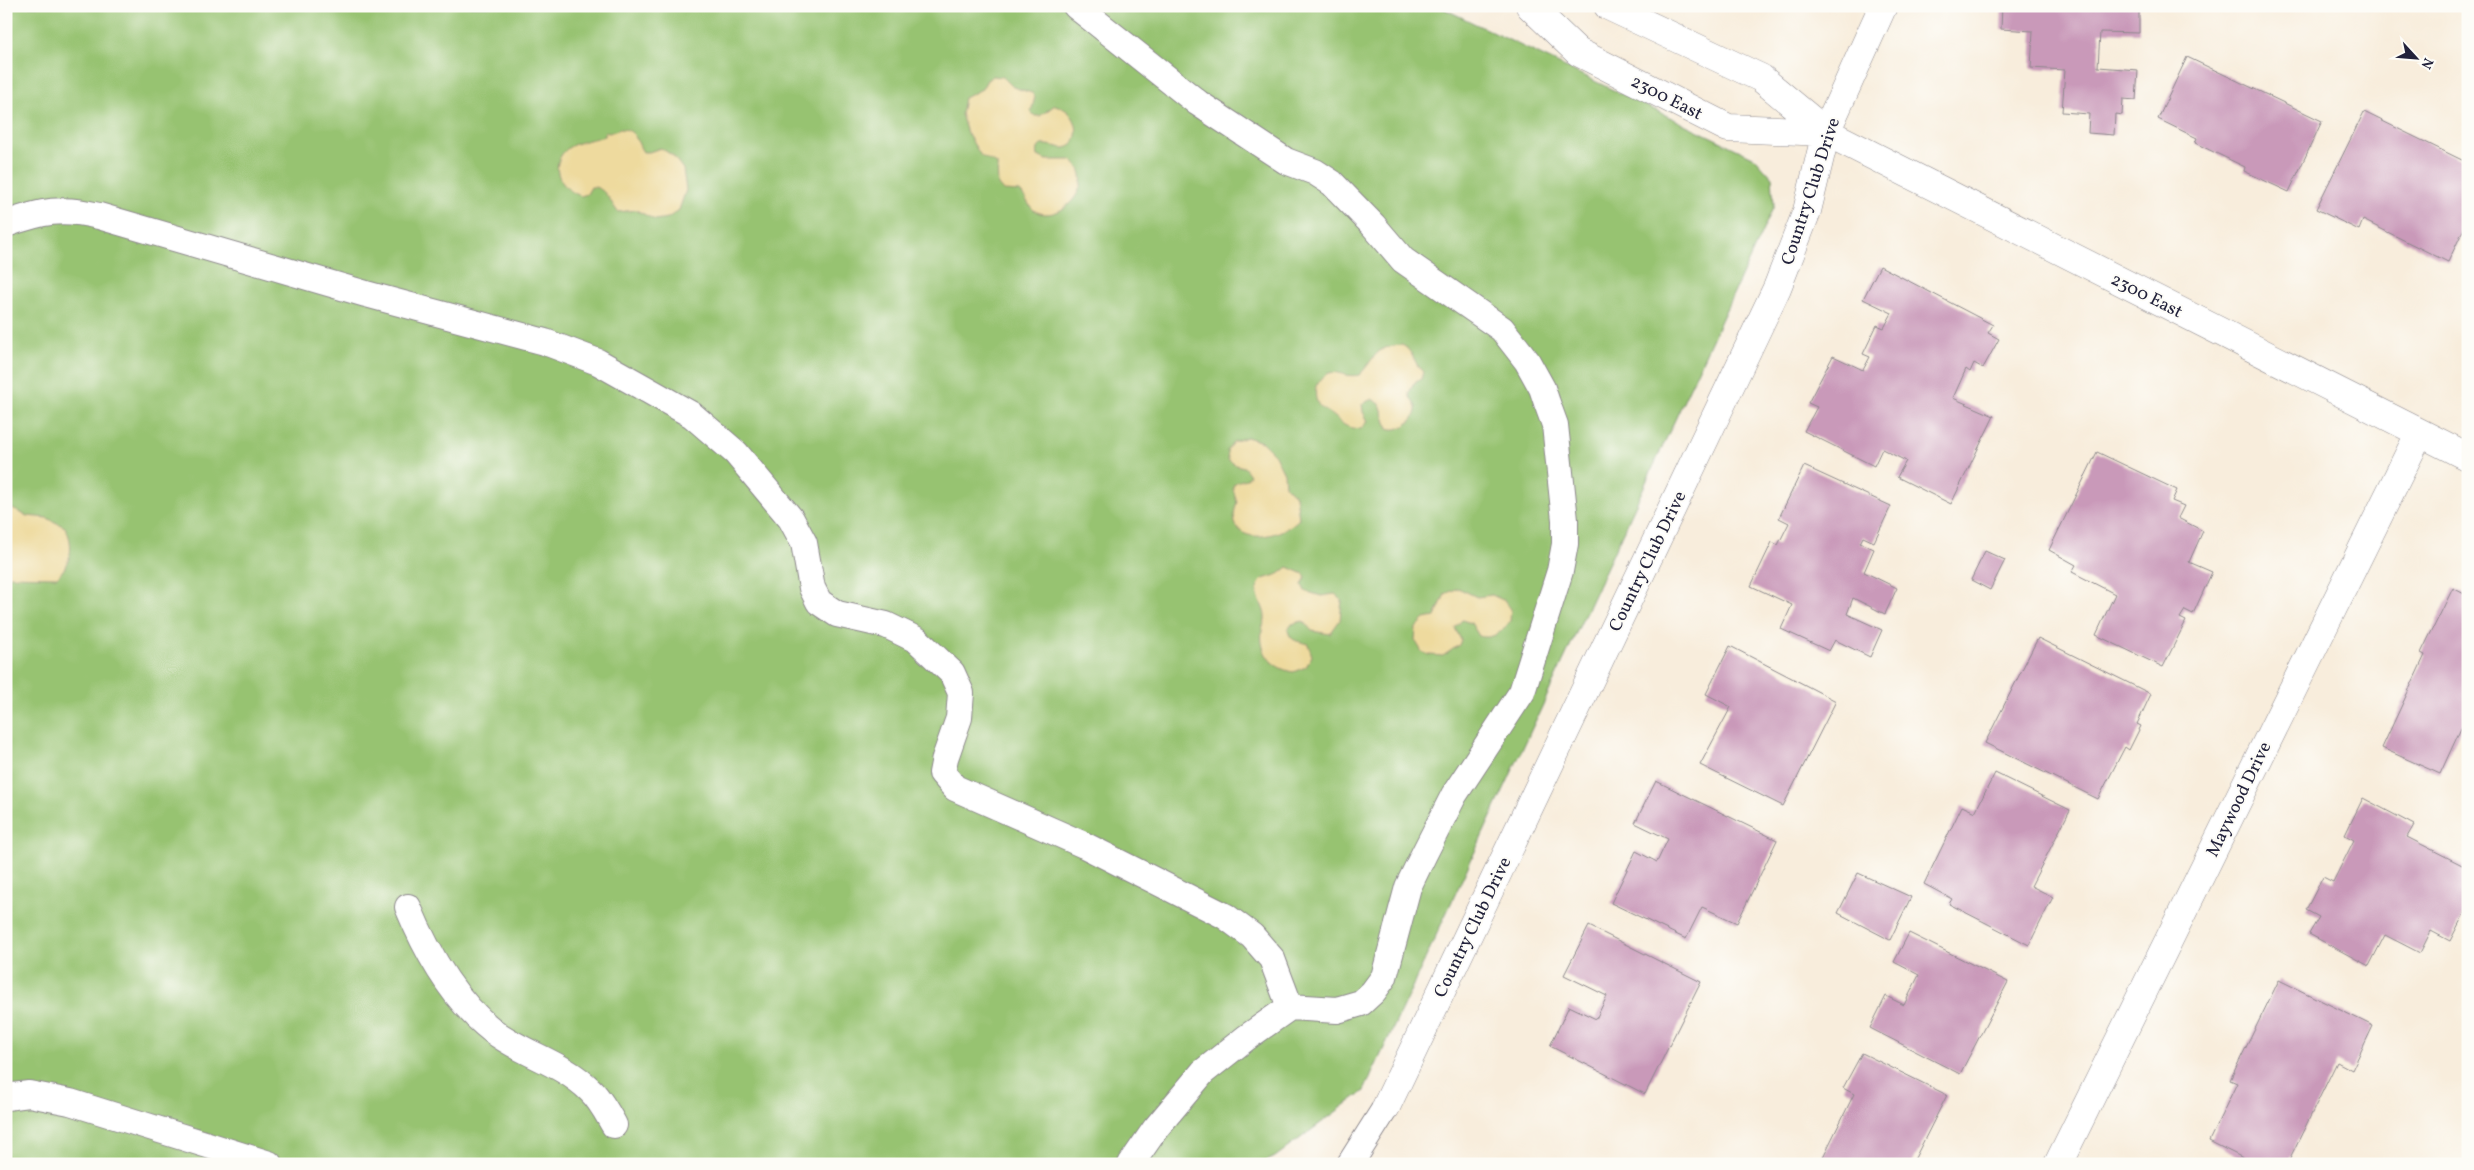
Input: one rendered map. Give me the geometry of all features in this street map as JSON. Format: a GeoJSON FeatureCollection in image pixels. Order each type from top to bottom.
{"type":"FeatureCollection","features":[{"type":"Feature","properties":{"kind":"street","name":"2300 East"},"geometry":{"type":"LineString","coordinates":[[1530,6],[1578,52],[1728,128],[1826,132]]}},
{"type":"Feature","properties":{"kind":"street","name":"2300 East"},"geometry":{"type":"LineString","coordinates":[[1608,6],[1761,78],[1826,132],[2419,434],[2468,457]]}},
{"type":"Feature","properties":{"kind":"street","name":"Country Club Drive"},"geometry":{"type":"LineString","coordinates":[[1386,1107],[1777,288],[1807,211],[1826,132],[1883,6]]}},
{"type":"Feature","properties":{"kind":"street","name":"Maywood Drive"},"geometry":{"type":"LineString","coordinates":[[2058,1164],[2419,434]]}},
{"type":"Feature","properties":{"kind":"lane"},"geometry":{"type":"LineString","coordinates":[[1076,6],[1198,103],[1286,161],[1315,172],[1332,183],[1404,260],[1502,329],[1527,361],[1542,388],[1554,425],[1565,520],[1565,544],[1552,598],[1522,692],[1454,795],[1408,887],[1384,976],[1373,992],[1361,1003],[1337,1010],[1290,1007],[1203,1072],[1156,1128],[1131,1164]]}},
{"type":"Feature","properties":{"kind":"lane"},"geometry":{"type":"LineString","coordinates":[[6,224],[38,212],[76,210],[99,216],[366,294],[545,342],[598,362],[692,415],[736,453],[791,518],[804,544],[812,588],[819,602],[849,618],[886,625],[917,640],[952,673],[961,693],[959,718],[945,758],[942,773],[955,788],[1084,845],[1225,916],[1252,936],[1272,959],[1290,1007]]}},
{"type":"Feature","properties":{"kind":"lane"},"geometry":{"type":"LineString","coordinates":[[408,907],[419,934],[442,974],[470,1010],[494,1032],[575,1077],[592,1091],[614,1124]]}},
{"type":"Feature","properties":{"kind":"lane"},"geometry":{"type":"LineString","coordinates":[[6,1081],[18,1095],[70,1102],[269,1164]]}},
{"type":"Feature","properties":{"kind":"lane"},"geometry":{"type":"LineString","coordinates":[[1350,1164],[1386,1107]]}},
{"type":"Feature","properties":{"kind":"green space"},"geometry":{"type":"Polygon","coordinates":[[[6,6],[1438,6],[1755,158],[1772,177],[1774,206],[1364,1091],[1275,1157],[1260,1164],[6,1164],[6,6]]]}},
{"type":"Feature","properties":{"kind":"sand"},"geometry":{"type":"Polygon","coordinates":[[[993,76],[1003,77],[1013,87],[1032,93],[1035,97],[1031,112],[1035,116],[1040,116],[1055,105],[1067,111],[1074,120],[1077,132],[1072,145],[1064,148],[1042,145],[1038,150],[1038,156],[1046,160],[1071,160],[1079,169],[1081,179],[1079,189],[1074,199],[1066,207],[1056,212],[1045,214],[1035,211],[1020,192],[1003,191],[998,185],[997,164],[981,156],[967,133],[961,114],[964,98],[982,89],[987,80],[993,76]]]}},
{"type":"Feature","properties":{"kind":"sand"},"geometry":{"type":"Polygon","coordinates":[[[620,129],[630,131],[633,134],[643,152],[661,148],[673,156],[683,169],[686,190],[679,210],[668,218],[655,220],[636,210],[618,212],[607,195],[600,189],[591,187],[587,194],[581,196],[567,188],[562,182],[557,169],[558,162],[568,148],[580,142],[605,136],[605,132],[609,133],[620,129]]]}},
{"type":"Feature","properties":{"kind":"sand"},"geometry":{"type":"Polygon","coordinates":[[[1402,345],[1409,350],[1423,372],[1421,379],[1413,384],[1409,393],[1416,407],[1416,412],[1411,421],[1397,429],[1388,428],[1380,404],[1372,399],[1362,404],[1363,412],[1368,421],[1361,429],[1344,425],[1332,414],[1320,407],[1316,400],[1316,386],[1327,374],[1359,375],[1380,351],[1392,346],[1402,345]]]}},
{"type":"Feature","properties":{"kind":"sand"},"geometry":{"type":"Polygon","coordinates":[[[1247,437],[1262,442],[1275,455],[1284,473],[1285,486],[1296,496],[1299,519],[1289,527],[1265,536],[1254,536],[1244,533],[1237,527],[1234,517],[1237,502],[1233,486],[1236,482],[1247,479],[1250,475],[1244,467],[1228,460],[1227,450],[1233,442],[1247,437]]]}},
{"type":"Feature","properties":{"kind":"sand"},"geometry":{"type":"Polygon","coordinates":[[[6,506],[27,516],[47,518],[65,527],[70,541],[70,554],[66,566],[57,577],[6,576],[6,506]]]}},
{"type":"Feature","properties":{"kind":"sand"},"geometry":{"type":"Polygon","coordinates":[[[1288,567],[1304,574],[1306,577],[1302,585],[1305,591],[1321,596],[1335,594],[1342,600],[1340,620],[1330,634],[1312,631],[1303,621],[1292,624],[1288,630],[1289,634],[1295,640],[1308,644],[1312,656],[1306,667],[1293,672],[1278,667],[1268,658],[1265,652],[1262,645],[1262,629],[1265,614],[1257,593],[1259,584],[1263,579],[1279,574],[1288,567]]]}},
{"type":"Feature","properties":{"kind":"sand"},"geometry":{"type":"Polygon","coordinates":[[[1458,588],[1477,597],[1492,595],[1505,601],[1511,609],[1510,621],[1497,634],[1484,637],[1479,636],[1471,623],[1462,620],[1455,628],[1461,640],[1459,645],[1443,656],[1429,655],[1422,652],[1415,640],[1416,628],[1425,619],[1435,617],[1445,594],[1458,588]]]}},
{"type":"Feature","properties":{"kind":"building"},"geometry":{"type":"Polygon","coordinates":[[[2002,6],[2139,6],[2139,33],[2100,32],[2098,67],[2138,70],[2136,100],[2123,99],[2122,115],[2115,114],[2114,135],[2088,133],[2089,114],[2062,112],[2065,70],[2031,68],[2033,31],[2001,29],[2002,6]]]}},
{"type":"Feature","properties":{"kind":"building"},"geometry":{"type":"Polygon","coordinates":[[[2187,57],[2322,121],[2289,192],[2244,171],[2245,167],[2195,143],[2197,138],[2158,119],[2187,57]]]}},
{"type":"Feature","properties":{"kind":"building"},"geometry":{"type":"Polygon","coordinates":[[[2364,112],[2468,163],[2468,220],[2448,262],[2363,220],[2359,230],[2316,209],[2364,112]]]}},
{"type":"Feature","properties":{"kind":"building"},"geometry":{"type":"Polygon","coordinates":[[[1880,266],[1993,325],[1988,333],[1999,339],[1983,368],[1974,363],[1970,372],[1966,369],[1953,398],[1994,416],[1951,504],[1897,477],[1906,461],[1882,449],[1874,466],[1804,431],[1817,407],[1808,403],[1833,356],[1863,370],[1870,357],[1863,354],[1877,325],[1884,328],[1892,313],[1863,299],[1880,266]]]}},
{"type":"Feature","properties":{"kind":"building"},"geometry":{"type":"Polygon","coordinates":[[[2097,452],[2177,490],[2172,501],[2184,506],[2178,518],[2203,531],[2189,562],[2212,572],[2193,614],[2185,610],[2180,618],[2186,621],[2163,667],[2096,635],[2115,594],[2072,572],[2076,565],[2049,550],[2097,452]]]}},
{"type":"Feature","properties":{"kind":"building"},"geometry":{"type":"Polygon","coordinates":[[[1804,466],[1891,506],[1874,542],[1863,537],[1860,543],[1874,549],[1864,572],[1897,588],[1885,614],[1853,598],[1847,614],[1882,630],[1870,657],[1835,640],[1829,651],[1781,629],[1792,605],[1751,586],[1772,542],[1778,545],[1789,523],[1779,518],[1804,466]]]}},
{"type":"Feature","properties":{"kind":"building"},"geometry":{"type":"Polygon","coordinates":[[[1985,551],[2005,560],[1990,590],[1971,580],[1985,551]]]}},
{"type":"Feature","properties":{"kind":"building"},"geometry":{"type":"Polygon","coordinates":[[[2453,588],[2468,596],[2468,726],[2463,724],[2440,774],[2382,748],[2425,655],[2421,653],[2453,588]]]}},
{"type":"Feature","properties":{"kind":"building"},"geometry":{"type":"Polygon","coordinates":[[[2038,638],[2151,694],[2137,724],[2141,726],[2129,750],[2125,747],[2098,799],[1985,743],[2038,638]]]}},
{"type":"Feature","properties":{"kind":"building"},"geometry":{"type":"Polygon","coordinates":[[[1730,646],[1836,701],[1783,806],[1700,765],[1731,707],[1706,694],[1730,646]]]}},
{"type":"Feature","properties":{"kind":"building"},"geometry":{"type":"Polygon","coordinates":[[[1995,773],[2070,810],[2031,886],[2053,897],[2029,945],[1949,904],[1952,899],[1924,884],[1962,806],[1975,812],[1995,773]]]}},
{"type":"Feature","properties":{"kind":"building"},"geometry":{"type":"Polygon","coordinates":[[[1656,781],[1777,840],[1737,923],[1702,907],[1686,939],[1611,903],[1636,851],[1657,862],[1668,839],[1635,823],[1656,781]]]}},
{"type":"Feature","properties":{"kind":"building"},"geometry":{"type":"Polygon","coordinates":[[[2363,798],[2414,825],[2407,837],[2468,868],[2468,906],[2450,941],[2431,931],[2420,953],[2385,935],[2369,966],[2309,934],[2319,917],[2306,910],[2323,877],[2333,882],[2354,840],[2345,835],[2363,798]]]}},
{"type":"Feature","properties":{"kind":"building"},"geometry":{"type":"Polygon","coordinates":[[[1858,873],[1911,897],[1890,940],[1838,913],[1858,873]]]}},
{"type":"Feature","properties":{"kind":"building"},"geometry":{"type":"Polygon","coordinates":[[[1589,926],[1701,982],[1645,1094],[1550,1046],[1569,1006],[1596,1019],[1607,996],[1564,975],[1589,926]]]}},
{"type":"Feature","properties":{"kind":"building"},"geometry":{"type":"Polygon","coordinates":[[[1909,933],[2008,982],[1960,1074],[1870,1028],[1886,996],[1904,1005],[1919,975],[1894,962],[1909,933]]]}},
{"type":"Feature","properties":{"kind":"building"},"geometry":{"type":"Polygon","coordinates":[[[2279,980],[2373,1026],[2352,1070],[2337,1062],[2287,1164],[2255,1164],[2209,1141],[2237,1083],[2230,1080],[2279,980]]]}},
{"type":"Feature","properties":{"kind":"building"},"geometry":{"type":"Polygon","coordinates":[[[1862,1053],[1947,1095],[1912,1164],[1833,1164],[1822,1159],[1854,1094],[1843,1088],[1862,1053]]]}}]}
